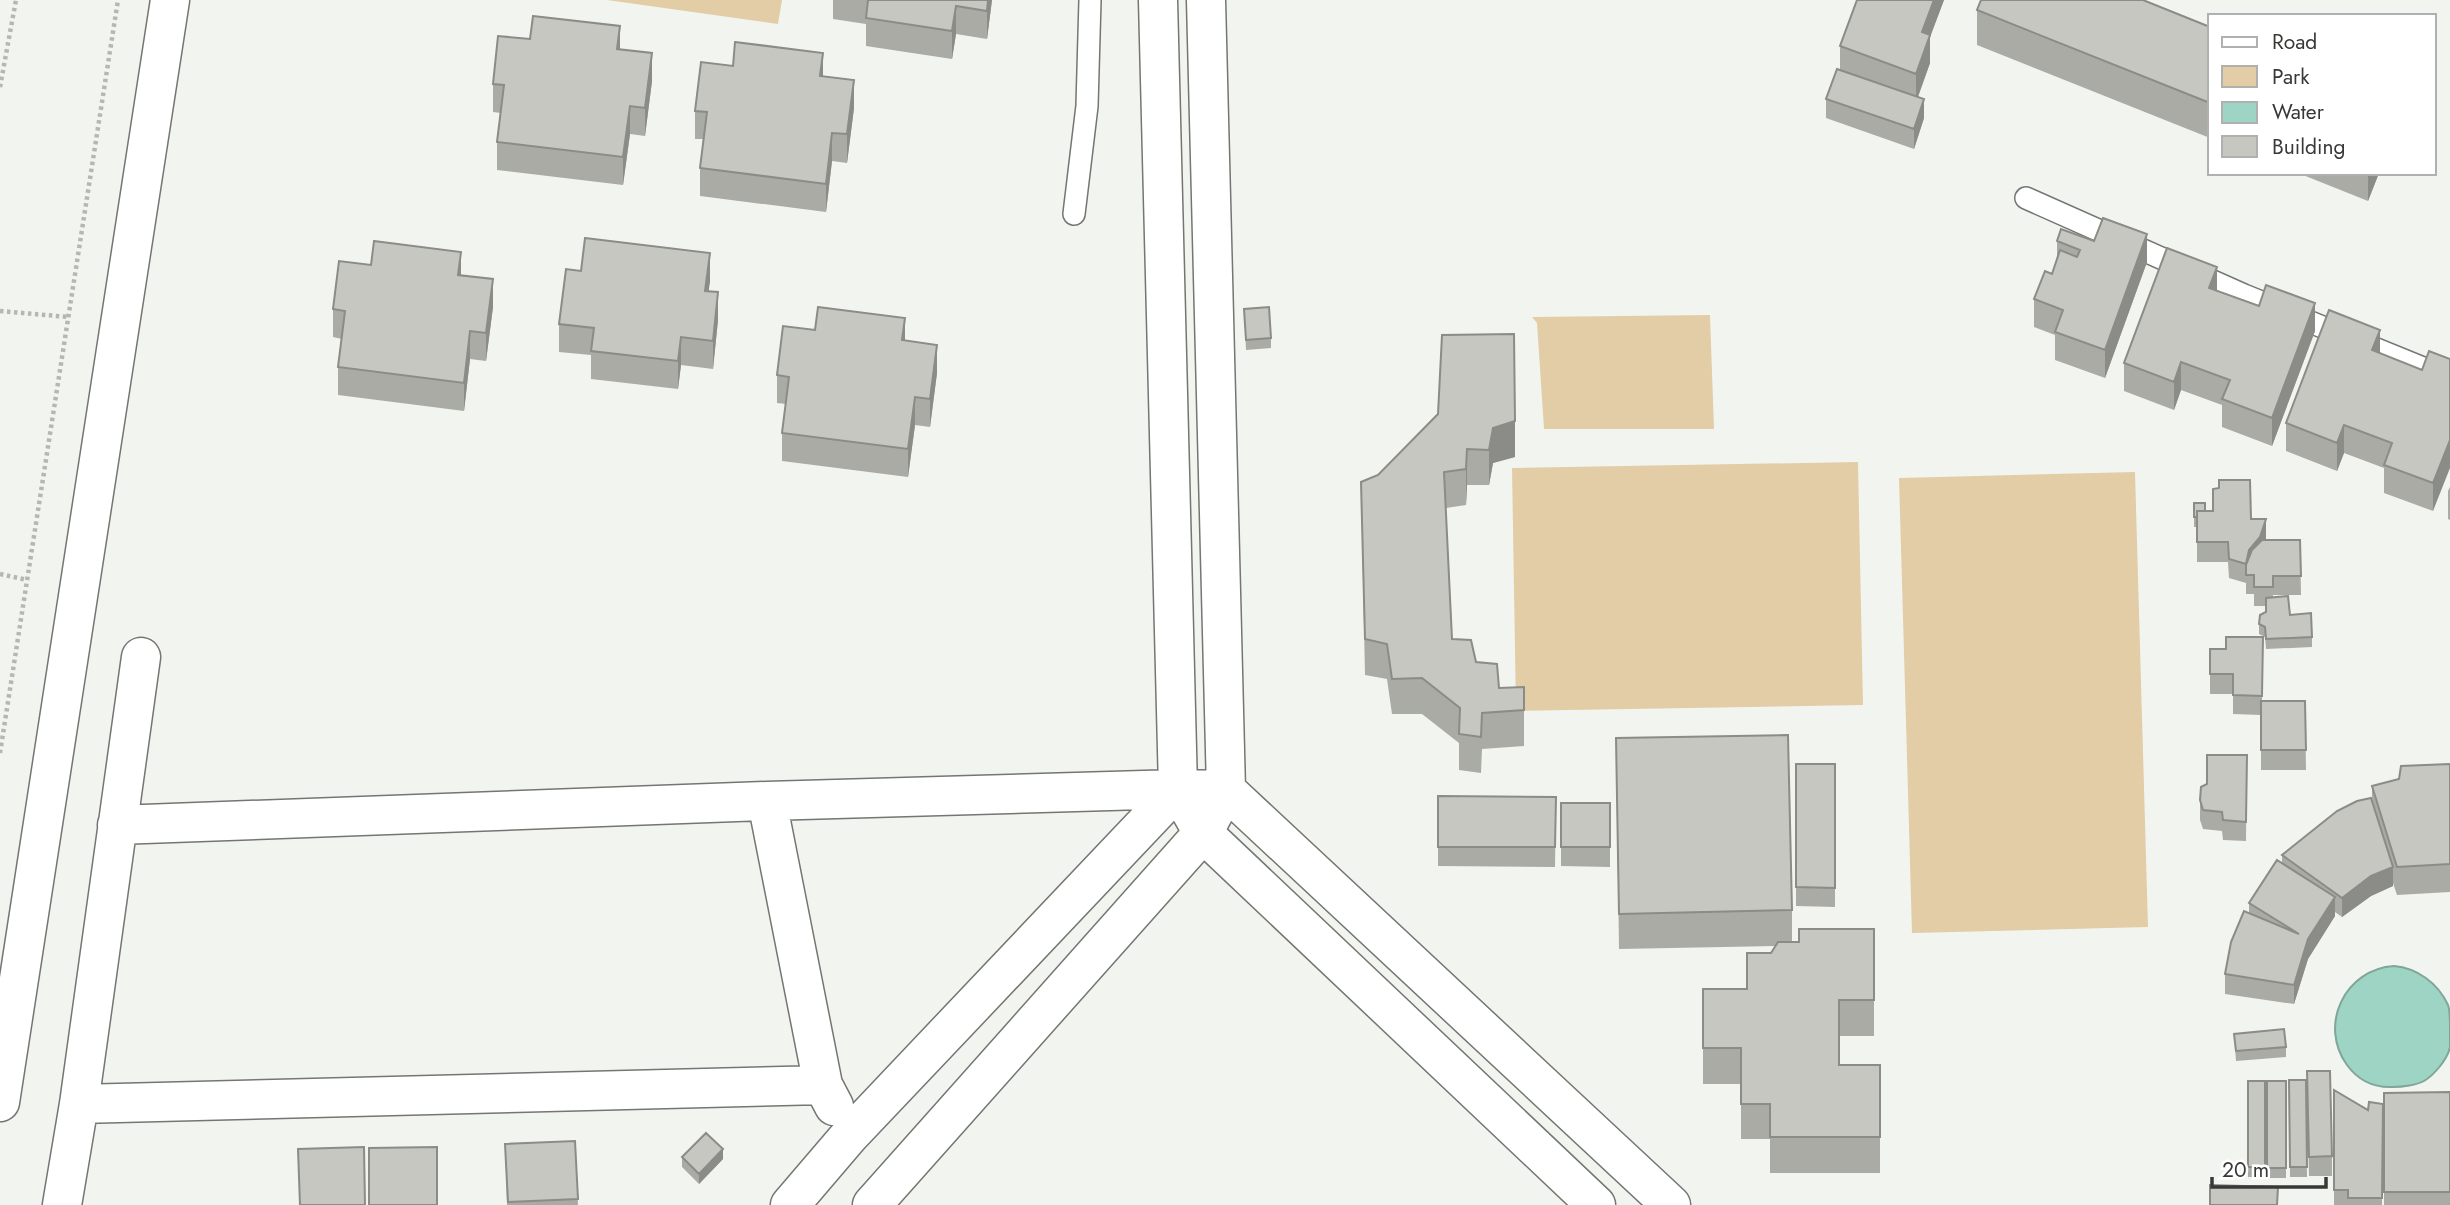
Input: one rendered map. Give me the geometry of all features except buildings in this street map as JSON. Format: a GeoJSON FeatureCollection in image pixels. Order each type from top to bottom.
{"type":"FeatureCollection","features":[{"type":"Feature","properties":{"kind":"street"},"geometry":{"type":"LineString","coordinates":[[0,1102],[170,0]]}},
{"type":"Feature","properties":{"kind":"street"},"geometry":{"type":"LineString","coordinates":[[1158,0],[1178,789],[1203,833],[1596,1205]]}},
{"type":"Feature","properties":{"kind":"street"},"geometry":{"type":"LineString","coordinates":[[872,1205],[1203,833],[1226,790],[1206,0]]}},
{"type":"Feature","properties":{"kind":"street"},"geometry":{"type":"LineString","coordinates":[[62,1205],[79,1104],[141,657]]}},
{"type":"Feature","properties":{"kind":"street"},"geometry":{"type":"LineString","coordinates":[[790,1205],[849,1136],[1178,789]]}},
{"type":"Feature","properties":{"kind":"street"},"geometry":{"type":"LineString","coordinates":[[117,825],[766,801],[1178,789],[1226,790],[1671,1205]]}},
{"type":"Feature","properties":{"kind":"street"},"geometry":{"type":"LineString","coordinates":[[766,801],[823,1085],[849,1136]]}},
{"type":"Feature","properties":{"kind":"street"},"geometry":{"type":"LineString","coordinates":[[79,1104],[823,1085]]}},
{"type":"Feature","properties":{"kind":"lane"},"geometry":{"type":"LineString","coordinates":[[1074,214],[1087,107],[1090,0]]}},
{"type":"Feature","properties":{"kind":"lane"},"geometry":{"type":"LineString","coordinates":[[2026,198],[2244,295],[2450,379]]}},
{"type":"Feature","properties":{"kind":"path"},"geometry":{"type":"LineString","coordinates":[[0,87],[16,0]]}},
{"type":"Feature","properties":{"kind":"path"},"geometry":{"type":"LineString","coordinates":[[0,753],[118,0]]}},
{"type":"Feature","properties":{"kind":"path"},"geometry":{"type":"LineString","coordinates":[[0,311],[68,317]]}},
{"type":"Feature","properties":{"kind":"path"},"geometry":{"type":"LineString","coordinates":[[0,574],[27,580]]}},
{"type":"Feature","properties":{"kind":"green space"},"geometry":{"type":"Polygon","coordinates":[[[607,0],[782,0],[778,24],[607,0]]]}},
{"type":"Feature","properties":{"kind":"green space"},"geometry":{"type":"Polygon","coordinates":[[[1710,315],[1714,429],[1544,429],[1537,323],[1532,317],[1710,315]]]}},
{"type":"Feature","properties":{"kind":"green space"},"geometry":{"type":"Polygon","coordinates":[[[1858,462],[1863,705],[1516,711],[1512,468],[1858,462]]]}},
{"type":"Feature","properties":{"kind":"green space"},"geometry":{"type":"Polygon","coordinates":[[[2135,472],[2148,927],[1912,933],[1899,478],[2135,472]]]}},
{"type":"Feature","properties":{"kind":"water"},"geometry":{"type":"Polygon","coordinates":[[[2394,966],[2419,973],[2444,997],[2450,1012],[2450,1047],[2440,1066],[2424,1081],[2409,1086],[2386,1087],[2367,1082],[2347,1065],[2335,1033],[2336,1017],[2350,988],[2362,977],[2377,969],[2394,966]]]}}]}
